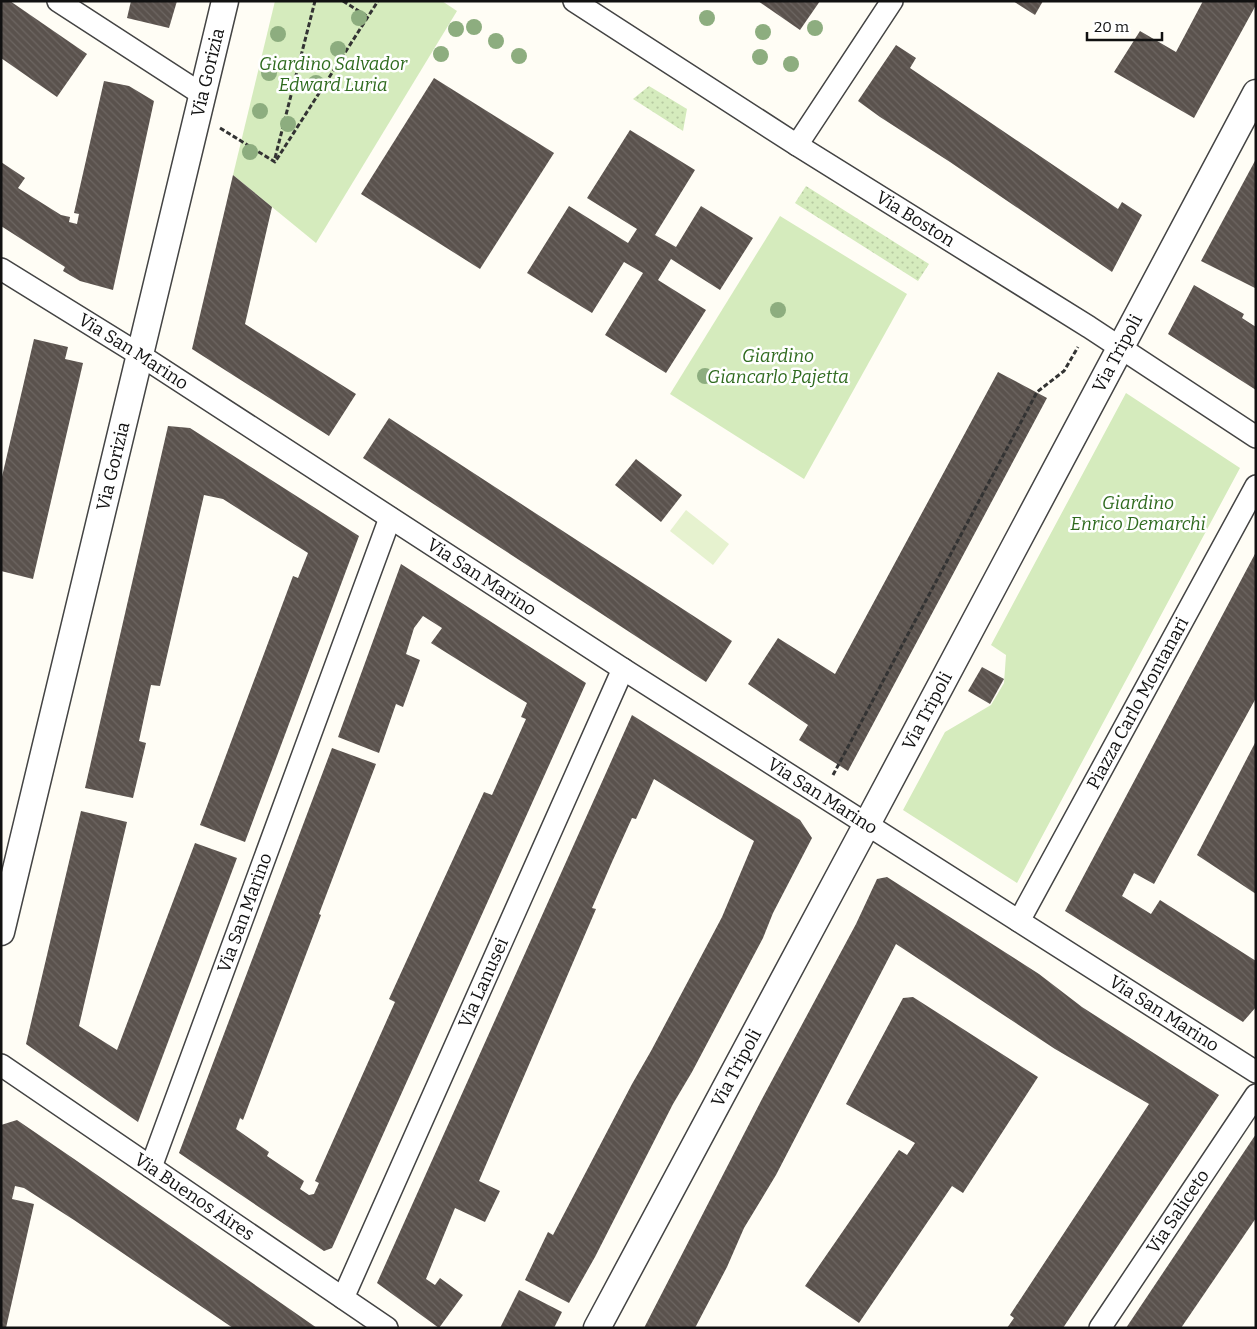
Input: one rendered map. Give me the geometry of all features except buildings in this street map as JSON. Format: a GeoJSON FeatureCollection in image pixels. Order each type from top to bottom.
{"type":"FeatureCollection","features":[{"type":"Feature","properties":{"kind":"street"},"geometry":{"type":"LineString","coordinates":[[58,1],[201,104]]}},
{"type":"Feature","properties":{"kind":"street","name":"Via Gorizia"},"geometry":{"type":"LineString","coordinates":[[1,932],[225,1]]}},
{"type":"Feature","properties":{"kind":"street","name":"Via Boston"},"geometry":{"type":"LineString","coordinates":[[574,1],[797,145],[1089,327],[1256,437]]}},
{"type":"Feature","properties":{"kind":"street"},"geometry":{"type":"LineString","coordinates":[[797,145],[892,1]]}},
{"type":"Feature","properties":{"kind":"street","name":"Via Tripoli"},"geometry":{"type":"LineString","coordinates":[[597,1328],[1256,93]]}},
{"type":"Feature","properties":{"kind":"street","name":"Via San Marino"},"geometry":{"type":"LineString","coordinates":[[1,268],[140,355],[623,669],[1256,1072]]}},
{"type":"Feature","properties":{"kind":"street","name":"Piazza Carlo Montanari"},"geometry":{"type":"LineString","coordinates":[[1019,921],[1256,486]]}},
{"type":"Feature","properties":{"kind":"street","name":"Via San Marino"},"geometry":{"type":"LineString","coordinates":[[151,1167],[390,518]]}},
{"type":"Feature","properties":{"kind":"street","name":"Via Lanusei"},"geometry":{"type":"LineString","coordinates":[[342,1298],[623,669]]}},
{"type":"Feature","properties":{"kind":"street","name":"Via Buenos Aires"},"geometry":{"type":"LineString","coordinates":[[1,1065],[387,1328]]}},
{"type":"Feature","properties":{"kind":"street","name":"Via Saliceto"},"geometry":{"type":"LineString","coordinates":[[1100,1328],[1256,1095]]}},
{"type":"Feature","properties":{"kind":"path"},"geometry":{"type":"LineString","coordinates":[[274,162],[315,1]]}},
{"type":"Feature","properties":{"kind":"path"},"geometry":{"type":"LineString","coordinates":[[343,1],[368,17]]}},
{"type":"Feature","properties":{"kind":"path"},"geometry":{"type":"LineString","coordinates":[[274,162],[378,1]]}},
{"type":"Feature","properties":{"kind":"path"},"geometry":{"type":"LineString","coordinates":[[201,104],[274,162]]}},
{"type":"Feature","properties":{"kind":"path"},"geometry":{"type":"LineString","coordinates":[[822,795],[1037,392],[1064,371],[1089,327]]}},
{"type":"Feature","properties":{"kind":"green space","name":"Giardino Salvador Edward Luria"},"geometry":{"type":"Polygon","coordinates":[[[275,1],[442,1],[457,11],[316,243],[233,175],[275,1]]]}},
{"type":"Feature","properties":{"kind":"green space"},"geometry":{"type":"Polygon","coordinates":[[[649,86],[687,109],[683,131],[633,99],[649,86]]]}},
{"type":"Feature","properties":{"kind":"green space"},"geometry":{"type":"Polygon","coordinates":[[[806,186],[929,264],[918,281],[795,203],[806,186]]]}},
{"type":"Feature","properties":{"kind":"green space","name":"Giardino Giancarlo Pajetta"},"geometry":{"type":"Polygon","coordinates":[[[780,216],[907,294],[804,479],[670,394],[780,216]]]}},
{"type":"Feature","properties":{"kind":"green space","name":"Giardino Enrico Demarchi"},"geometry":{"type":"Polygon","coordinates":[[[1126,393],[1240,468],[1017,883],[903,810],[945,732],[991,705],[1004,683],[1006,655],[991,645],[1126,393]]]}},
{"type":"Feature","properties":{"kind":"green space"},"geometry":{"type":"Polygon","coordinates":[[[686,510],[729,544],[713,565],[670,531],[686,510]]]}}]}
